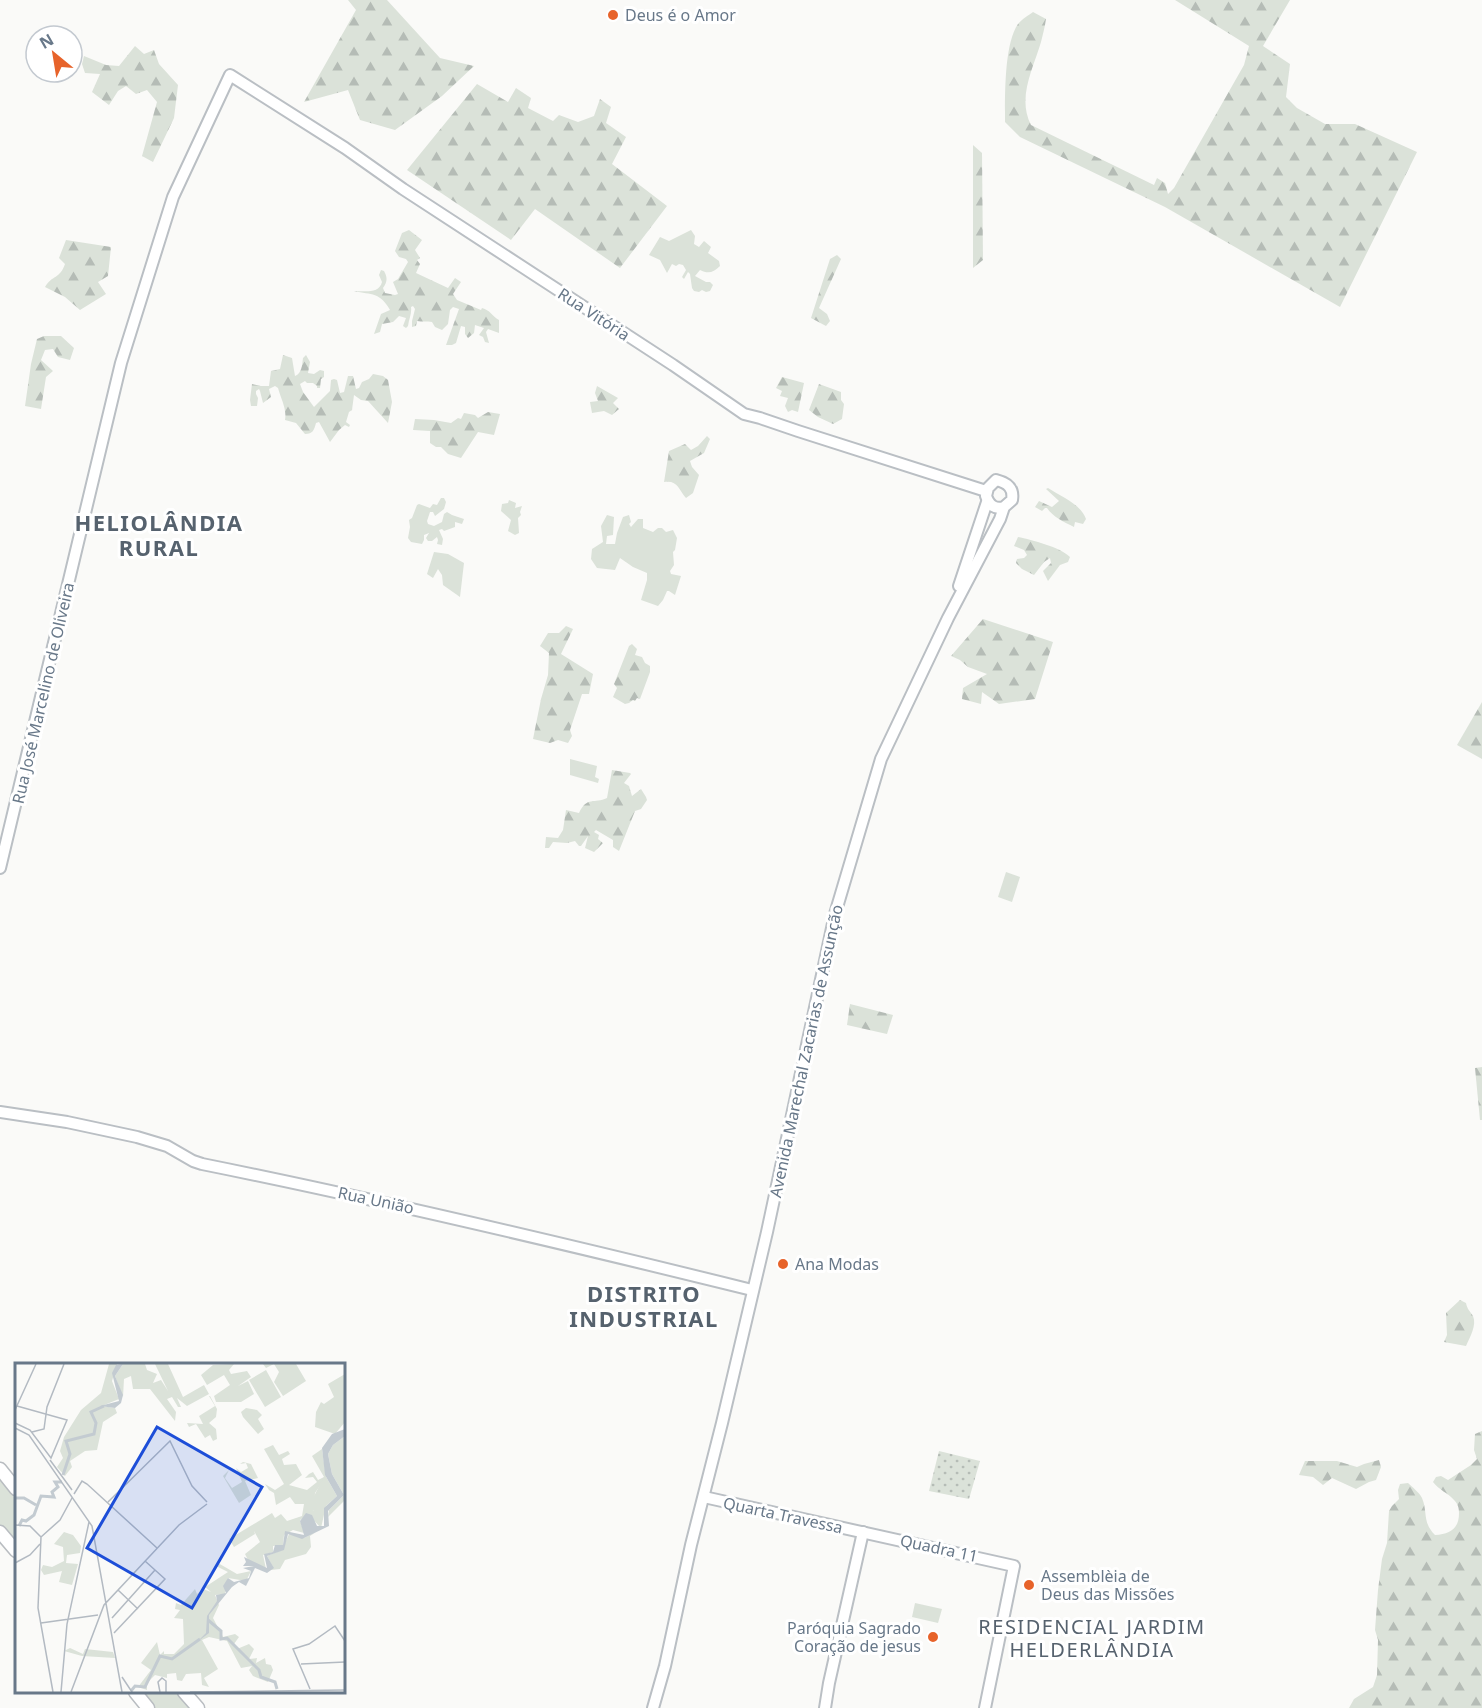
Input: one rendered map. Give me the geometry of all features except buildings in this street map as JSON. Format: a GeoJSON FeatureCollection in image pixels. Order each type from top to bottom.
{"type":"FeatureCollection","features":[{"type":"Feature","properties":{"kind":"main road"},"geometry":{"type":"LineString","coordinates":[[0,1468],[15,1488]]}},
{"type":"Feature","properties":{"kind":"main road"},"geometry":{"type":"LineString","coordinates":[[0,1532],[15,1550]]}},
{"type":"Feature","properties":{"kind":"main road"},"geometry":{"type":"LineString","coordinates":[[136,1693],[148,1708]]}},
{"type":"Feature","properties":{"kind":"main road"},"geometry":{"type":"LineString","coordinates":[[185,1693],[198,1708]]}},
{"type":"Feature","properties":{"kind":"street","name":"Rua Vitória"},"geometry":{"type":"LineString","coordinates":[[230,75],[345,148],[403,189],[744,414],[987,496]]}},
{"type":"Feature","properties":{"kind":"street","name":"Rua José Marcelino de Oliveira"},"geometry":{"type":"LineString","coordinates":[[0,867],[121,363],[173,197],[230,75]]}},
{"type":"Feature","properties":{"kind":"street"},"geometry":{"type":"LineString","coordinates":[[996,480],[1009,486],[1012,490],[1011,500],[1004,507],[995,508],[987,496],[990,485],[996,480]]}},
{"type":"Feature","properties":{"kind":"street","name":"Avenida Marechal Zacarias de Assunção"},"geometry":{"type":"LineString","coordinates":[[948,618],[987,496]]}},
{"type":"Feature","properties":{"kind":"street","name":"Avenida Marechal Zacarias de Assunção"},"geometry":{"type":"LineString","coordinates":[[653,1708],[665,1666],[691,1545],[800,1083],[835,914],[851,857],[881,759],[1004,507]]}},
{"type":"Feature","properties":{"kind":"street","name":"Rua União"},"geometry":{"type":"LineString","coordinates":[[0,1112],[67,1122],[137,1137],[167,1146],[202,1164],[400,1205],[752,1290]]}},
{"type":"Feature","properties":{"kind":"street","name":"Quarta Travessa"},"geometry":{"type":"LineString","coordinates":[[704,1497],[863,1532]]}},
{"type":"Feature","properties":{"kind":"street"},"geometry":{"type":"LineString","coordinates":[[825,1708],[863,1532]]}},
{"type":"Feature","properties":{"kind":"street","name":"Quadra 11"},"geometry":{"type":"LineString","coordinates":[[863,1532],[1014,1566],[985,1708]]}},
{"type":"Feature","properties":{"kind":"green space"},"geometry":{"type":"Polygon","coordinates":[[[348,0],[387,0],[440,58],[474,66],[442,96],[395,130],[360,120],[348,90],[304,102],[356,10],[348,0]]]}},
{"type":"Feature","properties":{"kind":"green space"},"geometry":{"type":"Polygon","coordinates":[[[1175,0],[1290,0],[1263,46],[1290,64],[1286,97],[1297,108],[1325,124],[1355,124],[1417,152],[1340,307],[1165,207],[1020,137],[1005,122],[1006,71],[1010,44],[1018,24],[1033,12],[1046,19],[1026,94],[1027,115],[1031,125],[1154,185],[1157,178],[1165,183],[1168,194],[1174,188],[1244,65],[1249,46],[1175,0]]]}},
{"type":"Feature","properties":{"kind":"green space"},"geometry":{"type":"Polygon","coordinates":[[[135,46],[144,54],[154,50],[159,64],[178,85],[174,118],[153,162],[142,156],[157,102],[147,90],[136,94],[126,86],[118,91],[109,105],[92,92],[100,74],[85,73],[84,56],[106,65],[119,66],[135,46]]]}},
{"type":"Feature","properties":{"kind":"green space"},"geometry":{"type":"Polygon","coordinates":[[[477,84],[508,102],[516,88],[531,98],[528,108],[553,121],[559,115],[578,122],[594,116],[600,99],[611,107],[606,123],[626,137],[612,164],[667,206],[620,268],[535,209],[511,240],[407,170],[477,84]]]}},
{"type":"Feature","properties":{"kind":"green space"},"geometry":{"type":"Polygon","coordinates":[[[973,145],[982,153],[983,260],[973,268],[973,145]]]}},
{"type":"Feature","properties":{"kind":"green space"},"geometry":{"type":"Polygon","coordinates":[[[409,230],[422,240],[415,250],[420,258],[417,260],[420,264],[416,273],[448,288],[455,278],[461,282],[453,294],[457,300],[481,310],[485,309],[499,320],[499,333],[488,329],[486,332],[489,343],[479,335],[484,328],[475,325],[474,333],[468,338],[465,334],[465,327],[461,326],[456,343],[446,345],[459,309],[453,307],[450,310],[448,324],[442,330],[435,327],[432,322],[417,321],[416,326],[412,327],[415,309],[413,306],[406,328],[403,326],[406,318],[399,316],[393,322],[382,324],[380,332],[374,334],[381,314],[390,310],[379,297],[354,291],[371,291],[378,288],[382,282],[379,275],[381,270],[384,271],[386,278],[383,288],[385,293],[398,294],[393,282],[398,279],[408,262],[399,257],[395,251],[402,233],[409,230]]]}},
{"type":"Feature","properties":{"kind":"green space"},"geometry":{"type":"Polygon","coordinates":[[[691,230],[695,236],[694,244],[699,247],[704,241],[711,247],[708,253],[719,261],[720,266],[715,270],[708,272],[700,270],[695,276],[713,285],[710,291],[694,291],[690,274],[688,272],[684,279],[682,277],[686,270],[683,265],[672,264],[667,273],[660,260],[649,255],[660,237],[669,241],[691,230]]]}},
{"type":"Feature","properties":{"kind":"green space"},"geometry":{"type":"Polygon","coordinates":[[[66,240],[111,247],[108,276],[98,282],[106,294],[80,310],[65,297],[45,287],[63,269],[65,264],[59,258],[66,240]]]}},
{"type":"Feature","properties":{"kind":"green space"},"geometry":{"type":"Polygon","coordinates":[[[837,255],[841,259],[819,308],[827,314],[830,321],[826,326],[811,318],[830,259],[837,255]]]}},
{"type":"Feature","properties":{"kind":"green space"},"geometry":{"type":"Polygon","coordinates":[[[44,336],[61,336],[74,348],[70,360],[58,357],[53,349],[45,350],[41,360],[53,371],[46,377],[41,409],[25,406],[37,339],[44,336]]]}},
{"type":"Feature","properties":{"kind":"green space"},"geometry":{"type":"Polygon","coordinates":[[[283,355],[292,358],[295,376],[300,371],[306,355],[310,362],[308,373],[324,371],[320,388],[305,381],[300,384],[314,407],[330,391],[331,380],[337,380],[340,393],[344,392],[348,376],[353,376],[356,389],[373,374],[383,376],[388,380],[392,402],[388,423],[368,401],[361,400],[354,395],[352,410],[346,422],[350,425],[349,427],[345,425],[330,442],[319,422],[316,423],[314,430],[305,434],[296,423],[285,420],[283,404],[278,388],[275,386],[269,389],[271,397],[263,403],[259,389],[256,391],[257,406],[251,406],[252,384],[269,386],[271,371],[280,369],[283,355]]]}},
{"type":"Feature","properties":{"kind":"green space"},"geometry":{"type":"Polygon","coordinates":[[[782,377],[804,383],[798,412],[792,410],[788,412],[785,406],[788,398],[780,396],[782,391],[776,388],[782,377]]]}},
{"type":"Feature","properties":{"kind":"green space"},"geometry":{"type":"Polygon","coordinates":[[[819,384],[841,392],[841,400],[844,404],[842,419],[833,424],[809,410],[819,384]]]}},
{"type":"Feature","properties":{"kind":"green space"},"geometry":{"type":"Polygon","coordinates":[[[597,386],[618,398],[613,403],[619,409],[612,415],[604,411],[592,413],[590,402],[598,401],[595,393],[597,386]]]}},
{"type":"Feature","properties":{"kind":"green space"},"geometry":{"type":"Polygon","coordinates":[[[488,412],[500,414],[494,435],[478,432],[461,458],[448,454],[441,447],[430,443],[430,431],[413,430],[415,419],[451,423],[458,418],[461,419],[464,413],[475,415],[478,418],[488,412]]]}},
{"type":"Feature","properties":{"kind":"green space"},"geometry":{"type":"Polygon","coordinates":[[[707,436],[710,439],[704,453],[690,461],[699,475],[693,493],[686,498],[675,484],[664,482],[669,451],[685,444],[691,450],[707,436]]]}},
{"type":"Feature","properties":{"kind":"green space"},"geometry":{"type":"Polygon","coordinates":[[[1048,488],[1080,509],[1086,519],[1083,524],[1075,522],[1074,527],[1056,517],[1047,508],[1042,511],[1035,507],[1039,501],[1052,507],[1059,501],[1046,489],[1048,488]]]}},
{"type":"Feature","properties":{"kind":"green space"},"geometry":{"type":"Polygon","coordinates":[[[441,498],[444,498],[446,502],[444,509],[435,516],[433,512],[430,512],[428,524],[434,526],[442,522],[447,512],[464,519],[462,524],[455,522],[455,527],[444,531],[439,530],[443,539],[442,545],[437,544],[437,537],[428,541],[426,538],[429,533],[424,535],[422,544],[411,542],[408,538],[409,520],[417,505],[430,508],[433,504],[437,505],[441,498]]]}},
{"type":"Feature","properties":{"kind":"green space"},"geometry":{"type":"Polygon","coordinates":[[[509,500],[516,503],[515,508],[522,506],[521,515],[518,518],[519,533],[515,535],[508,531],[511,520],[501,511],[502,504],[508,503],[509,500]]]}},
{"type":"Feature","properties":{"kind":"green space"},"geometry":{"type":"Polygon","coordinates":[[[607,515],[614,517],[613,535],[607,536],[606,544],[615,544],[623,517],[629,515],[631,527],[638,519],[643,519],[643,528],[653,532],[658,528],[666,532],[673,530],[677,538],[673,552],[674,565],[670,571],[671,574],[681,576],[675,595],[667,591],[658,606],[641,600],[647,573],[620,558],[615,570],[597,568],[591,559],[592,549],[603,542],[601,526],[607,515]]]}},
{"type":"Feature","properties":{"kind":"green space"},"geometry":{"type":"Polygon","coordinates":[[[1018,537],[1060,550],[1070,557],[1068,562],[1060,565],[1048,581],[1043,571],[1051,563],[1050,558],[1034,575],[1022,569],[1016,563],[1017,559],[1027,555],[1024,550],[1014,546],[1018,537]]]}},
{"type":"Feature","properties":{"kind":"green space"},"geometry":{"type":"Polygon","coordinates":[[[434,552],[448,554],[464,563],[460,597],[443,585],[442,575],[438,569],[433,578],[427,574],[434,552]]]}},
{"type":"Feature","properties":{"kind":"green space"},"geometry":{"type":"Polygon","coordinates":[[[983,619],[1053,642],[1035,699],[999,704],[982,692],[981,704],[962,699],[963,688],[987,674],[968,667],[951,656],[983,619]]]}},
{"type":"Feature","properties":{"kind":"green space"},"geometry":{"type":"Polygon","coordinates":[[[566,626],[573,629],[561,654],[593,674],[589,694],[582,694],[570,730],[572,736],[568,743],[558,740],[550,743],[533,739],[548,675],[549,653],[540,646],[548,633],[559,633],[566,626]]]}},
{"type":"Feature","properties":{"kind":"green space"},"geometry":{"type":"Polygon","coordinates":[[[632,644],[637,649],[635,655],[642,657],[650,666],[650,672],[640,699],[637,698],[625,704],[613,697],[617,688],[614,684],[629,646],[632,644]]]}},
{"type":"Feature","properties":{"kind":"green space"},"geometry":{"type":"Polygon","coordinates":[[[1482,702],[1482,759],[1457,745],[1482,702]]]}},
{"type":"Feature","properties":{"kind":"green space"},"geometry":{"type":"Polygon","coordinates":[[[570,759],[597,766],[595,777],[599,779],[598,783],[570,775],[570,759]]]}},
{"type":"Feature","properties":{"kind":"green space"},"geometry":{"type":"Polygon","coordinates":[[[612,770],[630,773],[624,783],[629,786],[632,796],[641,789],[647,800],[641,809],[635,811],[619,851],[613,847],[613,840],[596,830],[594,832],[599,835],[598,839],[603,843],[594,852],[585,848],[588,836],[581,846],[575,841],[553,842],[549,848],[545,848],[546,837],[558,838],[563,830],[566,810],[579,813],[588,802],[607,798],[612,770]]]}},
{"type":"Feature","properties":{"kind":"green space"},"geometry":{"type":"Polygon","coordinates":[[[1006,872],[1020,877],[1012,902],[998,897],[1006,872]]]}},
{"type":"Feature","properties":{"kind":"green space"},"geometry":{"type":"Polygon","coordinates":[[[850,1004],[893,1015],[887,1034],[847,1025],[850,1004]]]}},
{"type":"Feature","properties":{"kind":"green space"},"geometry":{"type":"Polygon","coordinates":[[[1482,1067],[1482,1120],[1480,1120],[1475,1068],[1482,1067]]]}},
{"type":"Feature","properties":{"kind":"green space"},"geometry":{"type":"Polygon","coordinates":[[[1460,1300],[1466,1303],[1474,1320],[1466,1346],[1444,1342],[1447,1335],[1446,1313],[1460,1300]]]}},
{"type":"Feature","properties":{"kind":"green space"},"geometry":{"type":"Polygon","coordinates":[[[1482,1431],[1482,1708],[1349,1708],[1354,1699],[1373,1687],[1377,1675],[1378,1640],[1375,1630],[1378,1590],[1382,1559],[1387,1543],[1389,1511],[1399,1499],[1400,1484],[1408,1483],[1421,1496],[1428,1526],[1435,1535],[1453,1530],[1459,1518],[1458,1506],[1433,1482],[1436,1477],[1441,1476],[1448,1480],[1477,1459],[1474,1450],[1475,1434],[1482,1431]]]}},
{"type":"Feature","properties":{"kind":"green space"},"geometry":{"type":"Polygon","coordinates":[[[939,1451],[980,1461],[969,1499],[929,1491],[939,1451]]]}},
{"type":"Feature","properties":{"kind":"green space"},"geometry":{"type":"Polygon","coordinates":[[[1379,1460],[1381,1467],[1376,1480],[1356,1489],[1332,1478],[1323,1485],[1313,1477],[1299,1475],[1305,1461],[1337,1461],[1357,1467],[1379,1460]]]}},
{"type":"Feature","properties":{"kind":"green space"},"geometry":{"type":"Polygon","coordinates":[[[0,1479],[15,1498],[15,1545],[0,1526],[0,1479]]]}},
{"type":"Feature","properties":{"kind":"green space"},"geometry":{"type":"Polygon","coordinates":[[[915,1603],[942,1609],[938,1623],[912,1617],[915,1603]]]}},
{"type":"Feature","properties":{"kind":"green space"},"geometry":{"type":"Polygon","coordinates":[[[139,1693],[177,1693],[190,1708],[152,1708],[139,1693]]]}},
{"type":"Feature","properties":{"kind":"place","name":"Deus é o Amor"},"geometry":{"type":"Point","coordinates":[613,15]}},
{"type":"Feature","properties":{"kind":"place","name":"Ana Modas"},"geometry":{"type":"Point","coordinates":[783,1264]}},
{"type":"Feature","properties":{"kind":"place","name":"Assemblèia de Deus das Missões"},"geometry":{"type":"Point","coordinates":[1029,1585]}},
{"type":"Feature","properties":{"kind":"place","name":"Paróquia Sagrado Coração de jesus"},"geometry":{"type":"Point","coordinates":[933,1637]}},
{"type":"Feature","properties":{"kind":"district","name":"HELIOLÂNDIA RURAL"},"geometry":{"type":"Point","coordinates":[159,536]}},
{"type":"Feature","properties":{"kind":"district","name":"DISTRITO INDUSTRIAL"},"geometry":{"type":"Point","coordinates":[644,1306]}},
{"type":"Feature","properties":{"kind":"district","name":"RESIDENCIAL JARDIM HELDERLÂNDIA"},"geometry":{"type":"Point","coordinates":[1092,1638]}}]}
